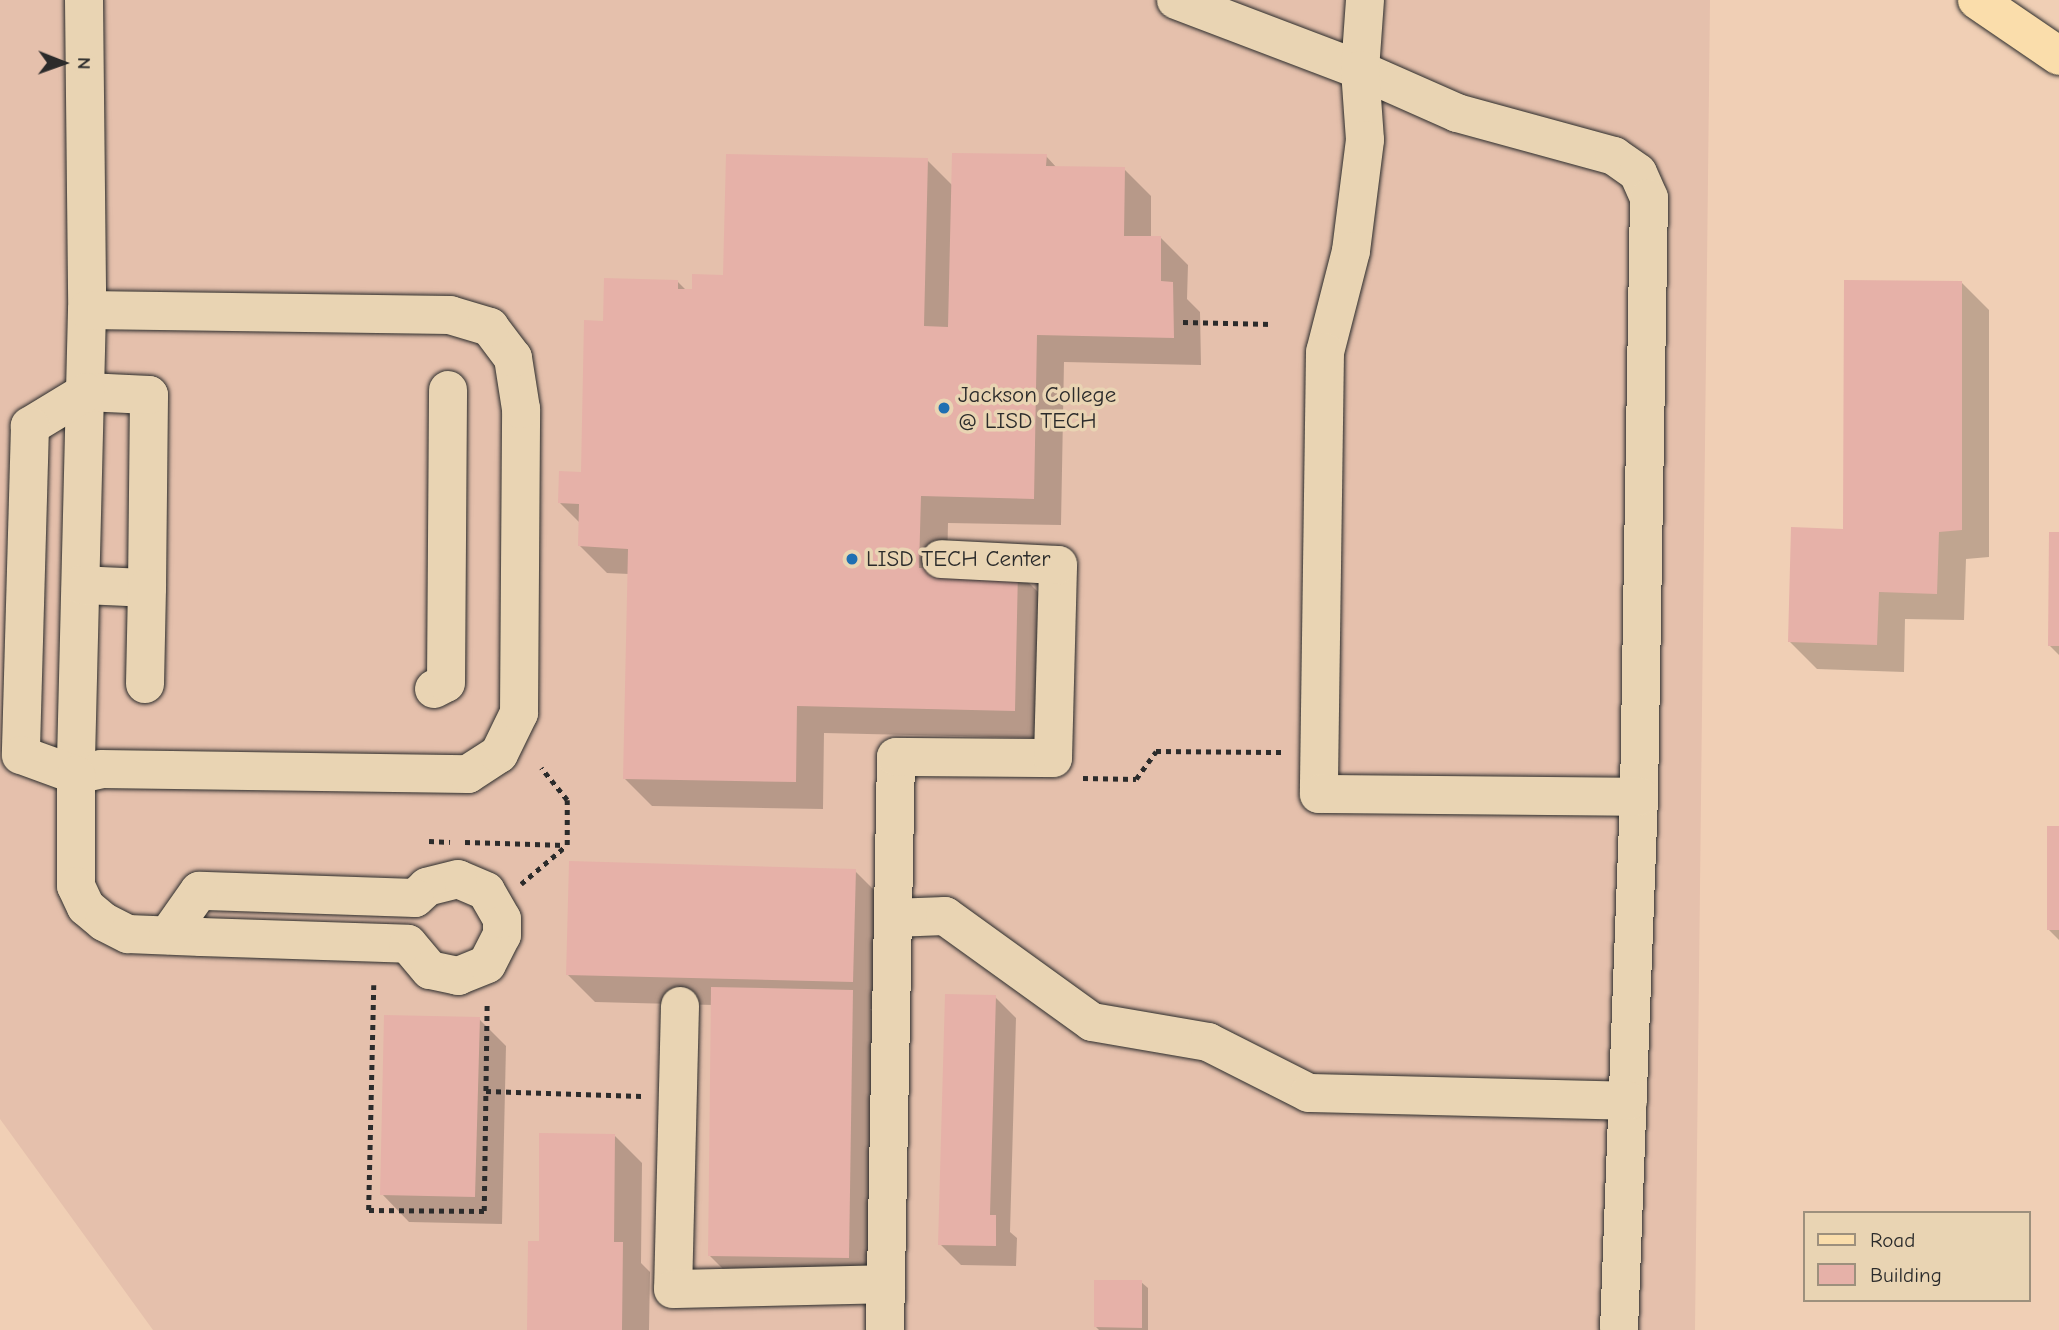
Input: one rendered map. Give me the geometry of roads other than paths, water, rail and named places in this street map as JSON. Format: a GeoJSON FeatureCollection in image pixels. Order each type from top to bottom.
{"type":"FeatureCollection","features":[{"type":"Feature","properties":{"kind":"main road"},"geometry":{"type":"LineString","coordinates":[[1977,0],[2059,56]]}},
{"type":"Feature","properties":{"kind":"lane"},"geometry":{"type":"LineString","coordinates":[[84,0],[87,310],[81,585],[88,772],[76,886],[86,907],[128,934],[408,944],[430,970],[458,976],[487,964],[502,935],[502,919],[486,891],[458,879],[427,887],[415,898],[199,891],[168,935]]}},
{"type":"Feature","properties":{"kind":"lane"},"geometry":{"type":"LineString","coordinates":[[1176,0],[1360,70],[1457,113],[1614,156],[1638,173],[1649,198],[1640,797],[1619,1330]]}},
{"type":"Feature","properties":{"kind":"lane"},"geometry":{"type":"LineString","coordinates":[[1365,0],[1360,70],[1365,140],[1351,251],[1325,352],[1319,794],[1640,797]]}},
{"type":"Feature","properties":{"kind":"lane"},"geometry":{"type":"LineString","coordinates":[[87,310],[450,315],[490,327],[513,358],[521,409],[519,713],[499,754],[468,774],[88,772],[21,755],[30,426],[86,392],[149,395],[145,684]]}},
{"type":"Feature","properties":{"kind":"lane"},"geometry":{"type":"LineString","coordinates":[[434,689],[446,683],[449,390]]}},
{"type":"Feature","properties":{"kind":"lane"},"geometry":{"type":"LineString","coordinates":[[885,1330],[895,757],[1053,758],[1058,565],[941,559]]}},
{"type":"Feature","properties":{"kind":"lane"},"geometry":{"type":"LineString","coordinates":[[81,585],[147,588]]}},
{"type":"Feature","properties":{"kind":"lane"},"geometry":{"type":"LineString","coordinates":[[893,918],[945,916],[1091,1022],[1208,1042],[1309,1093],[1628,1101]]}},
{"type":"Feature","properties":{"kind":"lane"},"geometry":{"type":"LineString","coordinates":[[680,1006],[673,1289],[886,1283]]}},
{"type":"Feature","properties":{"kind":"place","name":"Jackson College @ LISD TECH"},"geometry":{"type":"Point","coordinates":[944,408]}},
{"type":"Feature","properties":{"kind":"place","name":"LISD TECH Center"},"geometry":{"type":"Point","coordinates":[852,559]}}]}
